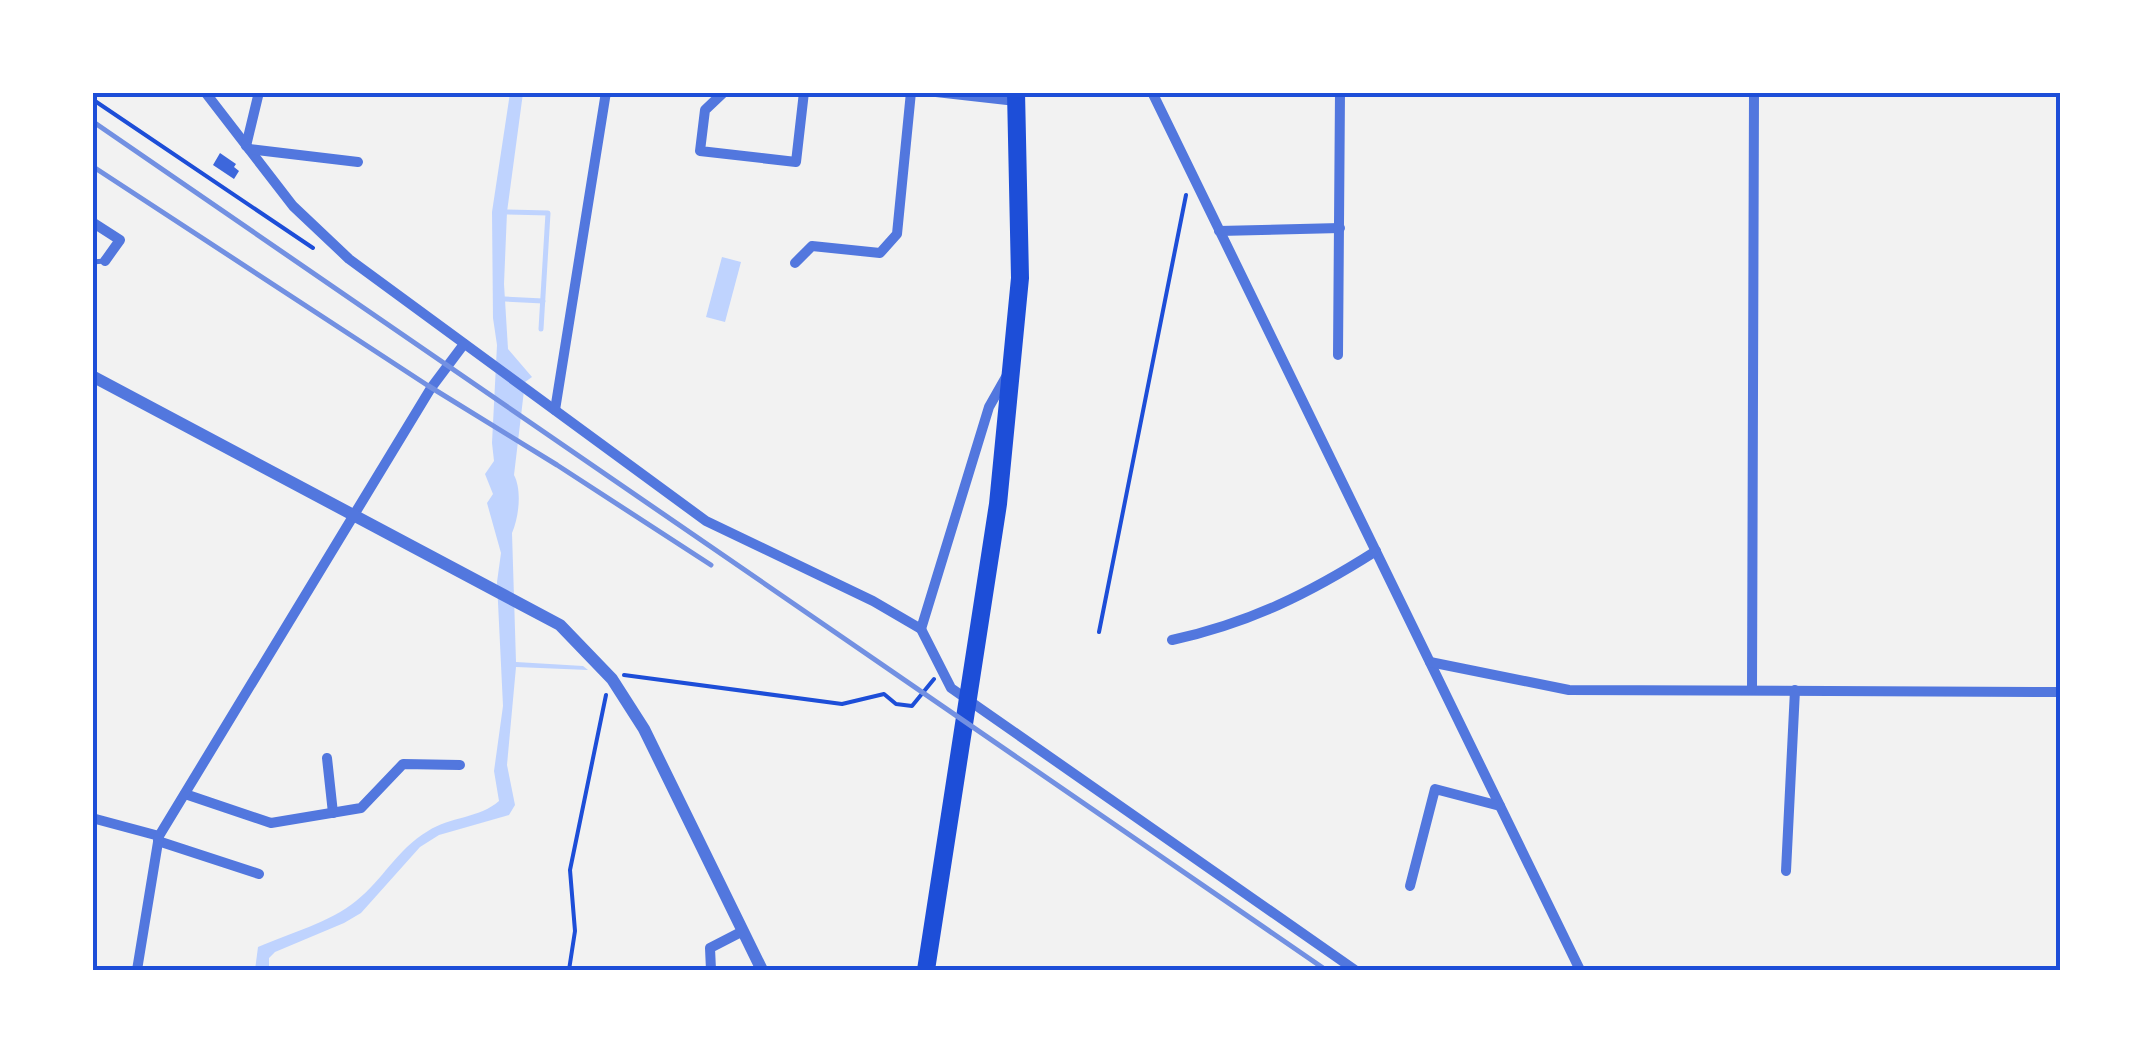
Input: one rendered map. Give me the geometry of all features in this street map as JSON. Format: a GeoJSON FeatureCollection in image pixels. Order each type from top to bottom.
{"type":"FeatureCollection","features":[{"type":"Feature","properties":{"kind":"highway"},"geometry":{"type":"LineString","coordinates":[[926,970],[998,504],[1020,278],[1016,96]]}},
{"type":"Feature","properties":{"kind":"street"},"geometry":{"type":"LineString","coordinates":[[205,92],[293,206],[350,259],[706,521],[873,601],[921,629],[951,688],[1355,970]]}},
{"type":"Feature","properties":{"kind":"street"},"geometry":{"type":"LineString","coordinates":[[247,147],[259,92]]}},
{"type":"Feature","properties":{"kind":"street"},"geometry":{"type":"LineString","coordinates":[[555,410],[606,92]]}},
{"type":"Feature","properties":{"kind":"street"},"geometry":{"type":"LineString","coordinates":[[724,92],[705,110],[700,151],[796,162],[804,92]]}},
{"type":"Feature","properties":{"kind":"street"},"geometry":{"type":"LineString","coordinates":[[795,262],[812,246],[880,252],[897,234],[910,92]]}},
{"type":"Feature","properties":{"kind":"street"},"geometry":{"type":"LineString","coordinates":[[936,92],[1016,96]]}},
{"type":"Feature","properties":{"kind":"street"},"geometry":{"type":"LineString","coordinates":[[1152,92],[1580,970]]}},
{"type":"Feature","properties":{"kind":"street"},"geometry":{"type":"LineString","coordinates":[[1338,354],[1340,92]]}},
{"type":"Feature","properties":{"kind":"street"},"geometry":{"type":"LineString","coordinates":[[1752,690],[1754,92]]}},
{"type":"Feature","properties":{"kind":"street"},"geometry":{"type":"LineString","coordinates":[[247,147],[358,162]]}},
{"type":"Feature","properties":{"kind":"street"},"geometry":{"type":"LineString","coordinates":[[92,222],[120,240],[99,261]]}},
{"type":"Feature","properties":{"kind":"street"},"geometry":{"type":"LineString","coordinates":[[1219,231],[1340,228]]}},
{"type":"Feature","properties":{"kind":"street"},"geometry":{"type":"LineString","coordinates":[[137,970],[159,839],[431,388],[464,344]]}},
{"type":"Feature","properties":{"kind":"street"},"geometry":{"type":"LineString","coordinates":[[921,629],[988,407],[1012,368]]}},
{"type":"Feature","properties":{"kind":"street"},"geometry":{"type":"LineString","coordinates":[[92,376],[560,625],[612,679],[644,730],[762,970]]}},
{"type":"Feature","properties":{"kind":"street"},"geometry":{"type":"LineString","coordinates":[[1172,640],[1269,612],[1324,584],[1376,550]]}},
{"type":"Feature","properties":{"kind":"street"},"geometry":{"type":"LineString","coordinates":[[1430,662],[1569,690],[2060,692]]}},
{"type":"Feature","properties":{"kind":"street"},"geometry":{"type":"LineString","coordinates":[[1786,871],[1794,690]]}},
{"type":"Feature","properties":{"kind":"street"},"geometry":{"type":"LineString","coordinates":[[326,758],[333,812]]}},
{"type":"Feature","properties":{"kind":"street"},"geometry":{"type":"LineString","coordinates":[[184,794],[271,823],[362,808],[403,764],[460,765]]}},
{"type":"Feature","properties":{"kind":"street"},"geometry":{"type":"LineString","coordinates":[[1410,886],[1434,789],[1500,806]]}},
{"type":"Feature","properties":{"kind":"street"},"geometry":{"type":"LineString","coordinates":[[92,818],[259,874]]}},
{"type":"Feature","properties":{"kind":"street"},"geometry":{"type":"LineString","coordinates":[[711,970],[710,948],[742,931]]}},
{"type":"Feature","properties":{"kind":"path"},"geometry":{"type":"LineString","coordinates":[[92,99],[313,248]]}},
{"type":"Feature","properties":{"kind":"path"},"geometry":{"type":"LineString","coordinates":[[1099,632],[1190,172]]}},
{"type":"Feature","properties":{"kind":"path"},"geometry":{"type":"LineString","coordinates":[[570,970],[574,930],[570,870],[612,679],[628,674],[842,704],[884,694],[896,704],[912,706],[940,670]]}},
{"type":"Feature","properties":{"kind":"water"},"geometry":{"type":"Polygon","coordinates":[[[510,93],[523,93],[507,212],[504,284],[508,349],[532,377],[525,382],[514,475],[519,496],[512,533],[516,662],[583,666],[588,670],[516,667],[507,765],[515,805],[509,815],[439,835],[420,847],[361,913],[275,952],[269,958],[269,970],[255,970],[258,947],[345,909],[417,839],[436,826],[483,811],[499,801],[494,771],[503,706],[497,582],[501,553],[487,503],[493,494],[485,474],[494,461],[497,345],[492,212],[510,93]]]}},
{"type":"Feature","properties":{"kind":"water"},"geometry":{"type":"Polygon","coordinates":[[[722,257],[741,262],[725,322],[706,317],[722,257]]]}},
{"type":"Feature","properties":{"kind":"building"},"geometry":{"type":"Polygon","coordinates":[[[220,153],[236,164],[234,167],[239,171],[234,179],[213,165],[220,153]]]}},
{"type":"Feature","properties":{"kind":"waterway"},"geometry":{"type":"LineString","coordinates":[[507,212],[548,213],[541,329]]}},
{"type":"Feature","properties":{"kind":"waterway"},"geometry":{"type":"LineString","coordinates":[[505,299],[543,301]]}},
{"type":"Feature","properties":{"kind":"railway"},"geometry":{"type":"LineString","coordinates":[[92,121],[1326,970]]}},
{"type":"Feature","properties":{"kind":"railway"},"geometry":{"type":"LineString","coordinates":[[92,166],[711,565]]}}]}
